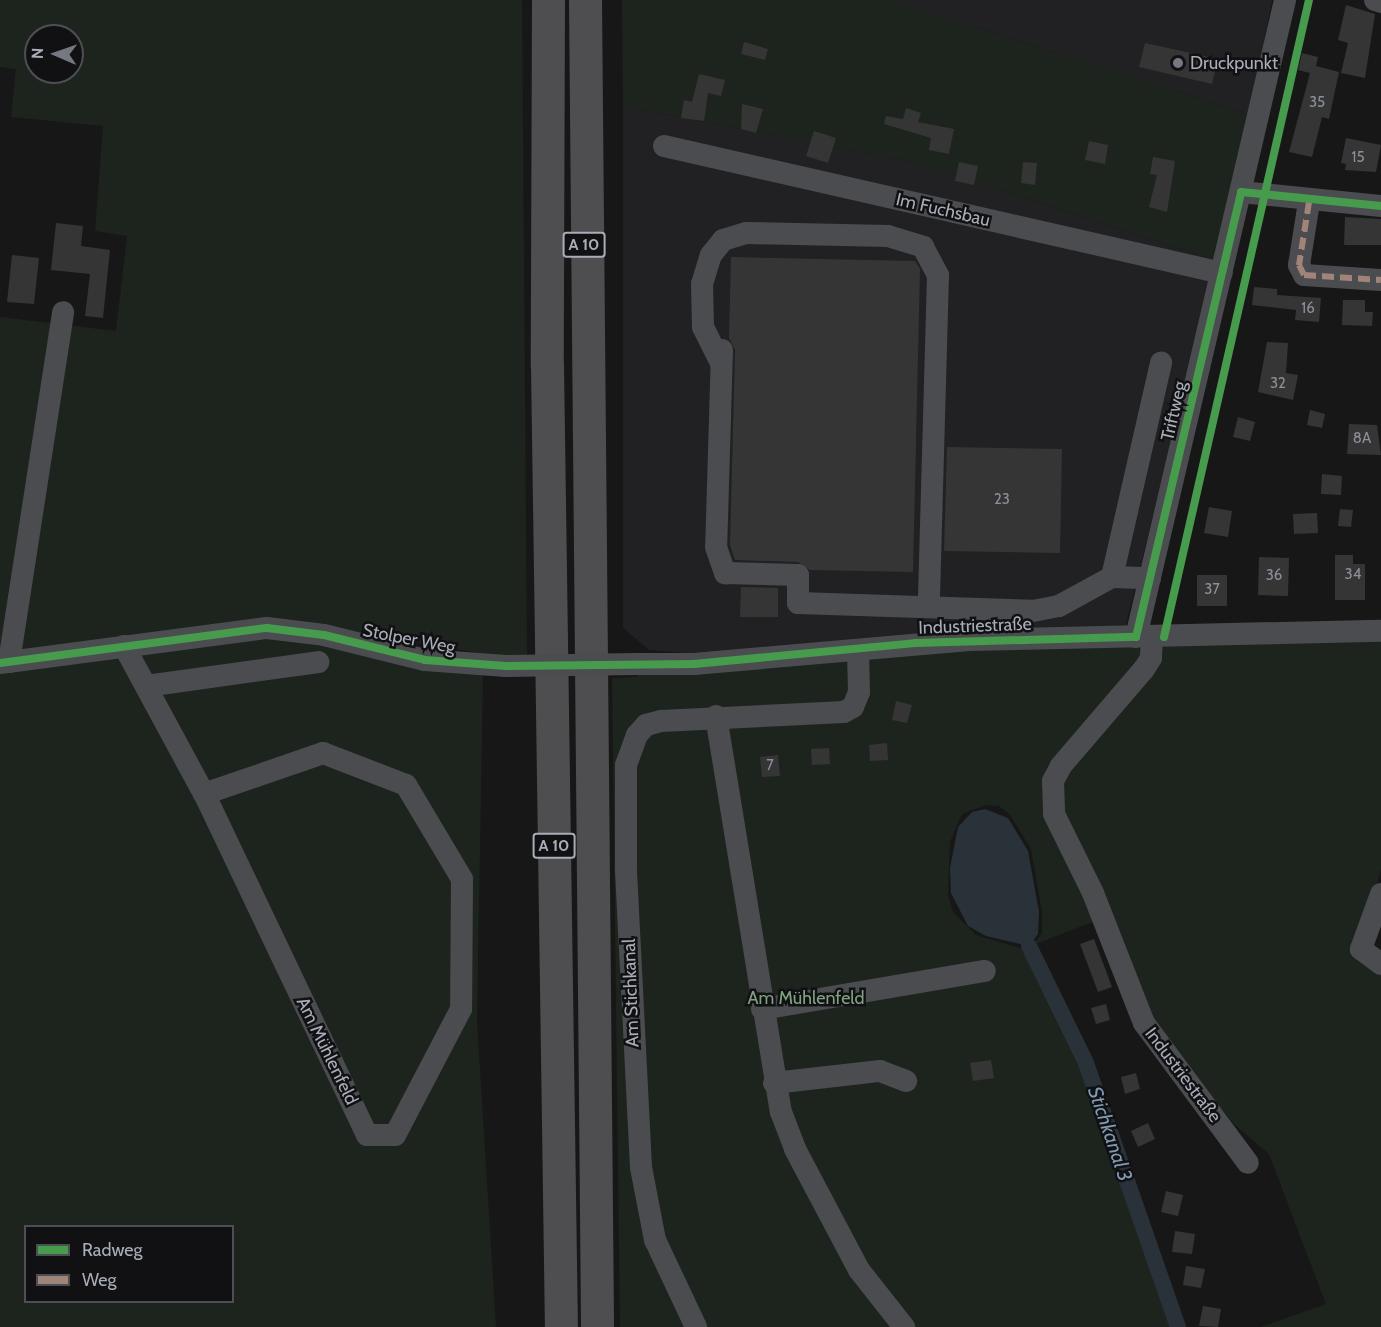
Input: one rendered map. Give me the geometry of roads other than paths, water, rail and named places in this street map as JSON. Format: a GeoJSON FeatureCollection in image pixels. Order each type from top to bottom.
{"type":"FeatureCollection","features":[{"type":"Feature","properties":{"kind":"highway","name":"A 10"},"geometry":{"type":"LineString","coordinates":[[548,0],[547,365],[561,1327]]}},
{"type":"Feature","properties":{"kind":"highway","name":"A 10"},"geometry":{"type":"LineString","coordinates":[[585,0],[597,1327]]}},
{"type":"Feature","properties":{"kind":"street","name":"Triftweg"},"geometry":{"type":"LineString","coordinates":[[1144,637],[1150,578],[1285,0]]}},
{"type":"Feature","properties":{"kind":"street"},"geometry":{"type":"LineString","coordinates":[[1376,0],[1381,2]]}},
{"type":"Feature","properties":{"kind":"street","name":"Im Fuchsbau"},"geometry":{"type":"LineString","coordinates":[[664,146],[1222,273]]}},
{"type":"Feature","properties":{"kind":"street"},"geometry":{"type":"LineString","coordinates":[[1241,192],[1310,202],[1381,206]]}},
{"type":"Feature","properties":{"kind":"street"},"geometry":{"type":"LineString","coordinates":[[1310,202],[1299,265],[1304,275],[1381,280]]}},
{"type":"Feature","properties":{"kind":"street"},"geometry":{"type":"LineString","coordinates":[[929,607],[938,275],[923,247],[888,236],[746,233],[723,240],[711,255],[702,284],[703,327],[721,357],[716,547],[725,573],[798,575],[798,603],[929,607],[1046,610],[1112,577],[1150,578]]}},
{"type":"Feature","properties":{"kind":"street"},"geometry":{"type":"LineString","coordinates":[[5,663],[63,312]]}},
{"type":"Feature","properties":{"kind":"street"},"geometry":{"type":"LineString","coordinates":[[1112,577],[1161,363]]}},
{"type":"Feature","properties":{"kind":"street","name":"Stolper Weg"},"geometry":{"type":"LineString","coordinates":[[5,663],[241,630],[286,629],[425,660],[506,666],[636,664],[816,654]]}},
{"type":"Feature","properties":{"kind":"street","name":"Industriestraße"},"geometry":{"type":"LineString","coordinates":[[816,654],[958,641],[1381,631]]}},
{"type":"Feature","properties":{"kind":"street","name":"Industriestraße"},"geometry":{"type":"LineString","coordinates":[[1144,637],[1151,657],[1144,669],[1061,766],[1051,798],[1144,1023],[1248,1163]]}},
{"type":"Feature","properties":{"kind":"street","name":"Am Mühlenfeld"},"geometry":{"type":"LineString","coordinates":[[124,646],[204,794],[367,1135],[395,1135],[461,1009],[462,879],[406,785],[323,753],[204,794]]}},
{"type":"Feature","properties":{"kind":"street","name":"Am Stichkanal"},"geometry":{"type":"LineString","coordinates":[[696,1327],[655,1240],[641,1167],[624,781],[631,748],[646,725],[716,716],[844,712],[853,707],[859,692],[858,650]]}},
{"type":"Feature","properties":{"kind":"street"},"geometry":{"type":"LineString","coordinates":[[146,686],[318,662]]}},
{"type":"Feature","properties":{"kind":"street"},"geometry":{"type":"LineString","coordinates":[[716,716],[774,1083],[795,1149],[843,1240],[904,1327]]}},
{"type":"Feature","properties":{"kind":"street"},"geometry":{"type":"LineString","coordinates":[[1381,894],[1361,949],[1381,964]]}},
{"type":"Feature","properties":{"kind":"street"},"geometry":{"type":"LineString","coordinates":[[762,1009],[985,971]]}},
{"type":"Feature","properties":{"kind":"street"},"geometry":{"type":"LineString","coordinates":[[774,1083],[880,1071],[906,1081]]}},
{"type":"Feature","properties":{"kind":"waterway","name":"Stichkanal 3"},"geometry":{"type":"LineString","coordinates":[[1029,946],[1086,1063],[1178,1327]]}},
{"type":"Feature","properties":{"kind":"place","name":"Druckpunkt"},"geometry":{"type":"Point","coordinates":[1178,63]}}]}
